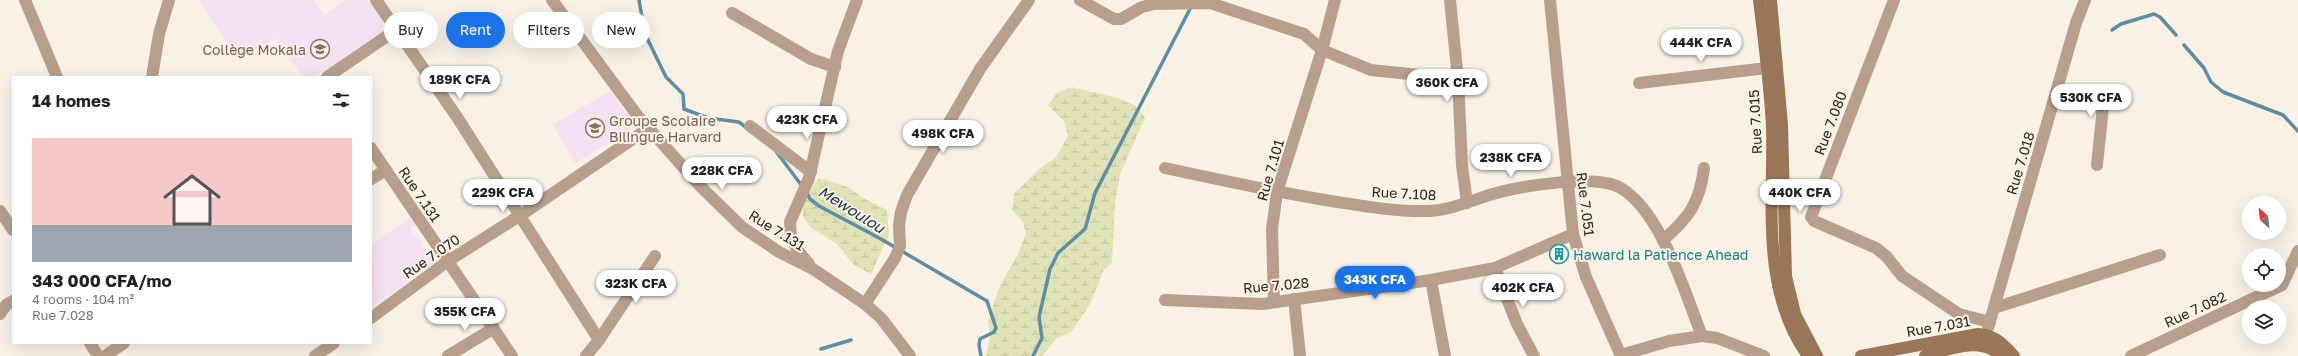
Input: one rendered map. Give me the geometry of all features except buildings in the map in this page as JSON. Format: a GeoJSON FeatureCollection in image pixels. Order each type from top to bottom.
{"type":"FeatureCollection","features":[{"type":"Feature","properties":{"kind":"main road","name":"Rue 7.015"},"geometry":{"type":"LineString","coordinates":[[1759,0],[1772,126],[1772,239],[1777,285],[1780,300],[1792,330],[1808,356]]}},
{"type":"Feature","properties":{"kind":"main road","name":"Rue 7.015"},"geometry":{"type":"LineString","coordinates":[[1771,0],[1782,125],[1786,276],[1795,314],[1817,356]]}},
{"type":"Feature","properties":{"kind":"main road","name":"Rue 7.031"},"geometry":{"type":"LineString","coordinates":[[1861,356],[1952,338],[1985,334],[2002,342],[2014,356]]}},
{"type":"Feature","properties":{"kind":"main road","name":"Rue 7.031"},"geometry":{"type":"LineString","coordinates":[[1925,356],[1964,346],[1985,346],[2001,356]]}},
{"type":"Feature","properties":{"kind":"street"},"geometry":{"type":"LineString","coordinates":[[25,0],[56,76]]}},
{"type":"Feature","properties":{"kind":"street"},"geometry":{"type":"LineString","coordinates":[[152,76],[159,34],[170,0]]}},
{"type":"Feature","properties":{"kind":"street"},"geometry":{"type":"LineString","coordinates":[[376,0],[384,12]]}},
{"type":"Feature","properties":{"kind":"street","name":"Rue 7.131"},"geometry":{"type":"LineString","coordinates":[[552,0],[570,22],[610,80],[648,128],[700,186],[742,227],[779,252],[813,269],[865,304],[881,318],[910,356]]}},
{"type":"Feature","properties":{"kind":"street"},"geometry":{"type":"LineString","coordinates":[[813,269],[798,251],[791,238],[790,222],[811,172],[834,67],[857,0]]}},
{"type":"Feature","properties":{"kind":"street"},"geometry":{"type":"LineString","coordinates":[[865,304],[895,258],[900,246],[899,225],[906,195],[980,69],[1029,0]]}},
{"type":"Feature","properties":{"kind":"street"},"geometry":{"type":"LineString","coordinates":[[1080,0],[1114,19],[1121,19],[1142,6],[1154,4],[1210,3],[1304,34],[1322,50],[1371,70],[1458,79]]}},
{"type":"Feature","properties":{"kind":"street","name":"Rue 7.101"},"geometry":{"type":"LineString","coordinates":[[1274,302],[1272,229],[1277,192],[1322,50],[1335,0]]}},
{"type":"Feature","properties":{"kind":"street"},"geometry":{"type":"LineString","coordinates":[[1450,0],[1458,79],[1462,166],[1467,203]]}},
{"type":"Feature","properties":{"kind":"street","name":"Rue 7.051"},"geometry":{"type":"LineString","coordinates":[[1550,0],[1573,234],[1586,277],[1621,356]]}},
{"type":"Feature","properties":{"kind":"street","name":"Rue 7.080"},"geometry":{"type":"LineString","coordinates":[[1894,0],[1812,217],[1814,221],[1876,248],[1887,257],[1902,276],[1948,308],[1959,314],[1990,322]]}},
{"type":"Feature","properties":{"kind":"street","name":"Rue 7.018"},"geometry":{"type":"LineString","coordinates":[[1985,334],[1990,322],[2076,23],[2085,0]]}},
{"type":"Feature","properties":{"kind":"street"},"geometry":{"type":"LineString","coordinates":[[732,13],[811,59],[834,67]]}},
{"type":"Feature","properties":{"kind":"street"},"geometry":{"type":"LineString","coordinates":[[328,76],[384,38]]}},
{"type":"Feature","properties":{"kind":"street"},"geometry":{"type":"LineString","coordinates":[[409,48],[457,117],[599,340]]}},
{"type":"Feature","properties":{"kind":"street"},"geometry":{"type":"LineString","coordinates":[[1639,83],[1767,68]]}},
{"type":"Feature","properties":{"kind":"street"},"geometry":{"type":"LineString","coordinates":[[2057,89],[2100,103],[2103,107],[2104,115],[2098,164]]}},
{"type":"Feature","properties":{"kind":"street"},"geometry":{"type":"LineString","coordinates":[[750,126],[811,172]]}},
{"type":"Feature","properties":{"kind":"street","name":"Rue 7.070"},"geometry":{"type":"LineString","coordinates":[[372,317],[448,261],[521,216],[648,128]]}},
{"type":"Feature","properties":{"kind":"street","name":"Rue 7.131"},"geometry":{"type":"LineString","coordinates":[[372,149],[512,356]]}},
{"type":"Feature","properties":{"kind":"street","name":"Rue 7.108"},"geometry":{"type":"LineString","coordinates":[[1165,168],[1277,192],[1393,210],[1429,211],[1467,203],[1495,193],[1567,182],[1592,181],[1619,187],[1628,194],[1651,220],[1663,240],[1702,336]]}},
{"type":"Feature","properties":{"kind":"street"},"geometry":{"type":"LineString","coordinates":[[1663,240],[1692,212],[1702,186],[1704,168]]}},
{"type":"Feature","properties":{"kind":"street"},"geometry":{"type":"LineString","coordinates":[[372,178],[386,170]]}},
{"type":"Feature","properties":{"kind":"street"},"geometry":{"type":"LineString","coordinates":[[0,211],[12,229]]}},
{"type":"Feature","properties":{"kind":"street","name":"Rue 7.028"},"geometry":{"type":"LineString","coordinates":[[1166,300],[1262,304],[1431,280],[1495,268],[1573,234]]}},
{"type":"Feature","properties":{"kind":"street","name":"Rue 7.082"},"geometry":{"type":"LineString","coordinates":[[2131,356],[2282,285],[2298,251]]}},
{"type":"Feature","properties":{"kind":"street"},"geometry":{"type":"LineString","coordinates":[[1994,308],[2160,255]]}},
{"type":"Feature","properties":{"kind":"street"},"geometry":{"type":"LineString","coordinates":[[586,356],[599,340],[654,256]]}},
{"type":"Feature","properties":{"kind":"street"},"geometry":{"type":"LineString","coordinates":[[1495,268],[1517,324],[1534,356]]}},
{"type":"Feature","properties":{"kind":"street"},"geometry":{"type":"LineString","coordinates":[[1431,280],[1445,356]]}},
{"type":"Feature","properties":{"kind":"street"},"geometry":{"type":"LineString","coordinates":[[1294,299],[1300,356]]}},
{"type":"Feature","properties":{"kind":"street"},"geometry":{"type":"LineString","coordinates":[[0,314],[6,305],[12,302]]}},
{"type":"Feature","properties":{"kind":"street"},"geometry":{"type":"LineString","coordinates":[[448,356],[494,328]]}},
{"type":"Feature","properties":{"kind":"street"},"geometry":{"type":"LineString","coordinates":[[1621,356],[1669,341],[1702,336],[1717,338],[1764,356]]}},
{"type":"Feature","properties":{"kind":"street"},"geometry":{"type":"LineString","coordinates":[[91,344],[98,356]]}},
{"type":"Feature","properties":{"kind":"street"},"geometry":{"type":"LineString","coordinates":[[105,356],[123,344]]}},
{"type":"Feature","properties":{"kind":"street"},"geometry":{"type":"LineString","coordinates":[[315,356],[333,344]]}},
{"type":"Feature","properties":{"kind":"shaded area","name":"Collège Mokala"},"geometry":{"type":"Polygon","coordinates":[[[199,0],[314,0],[324,15],[347,0],[368,0],[383,19],[381,33],[316,76],[302,76],[275,38],[239,60],[199,0]]]}},
{"type":"Feature","properties":{"kind":"shaded area","name":"Groupe Scolaire Bilingue Harvard"},"geometry":{"type":"Polygon","coordinates":[[[610,91],[636,127],[575,163],[553,125],[610,91]]]}},
{"type":"Feature","properties":{"kind":"shaded area"},"geometry":{"type":"Polygon","coordinates":[[[410,218],[415,224],[410,228],[415,236],[418,235],[423,243],[421,245],[434,263],[372,307],[372,243],[410,218]]]}},
{"type":"Feature","properties":{"kind":"green space"},"geometry":{"type":"Polygon","coordinates":[[[1072,87],[1123,100],[1133,105],[1145,118],[1120,174],[1115,203],[1111,264],[1104,269],[1090,304],[1071,332],[1057,338],[1042,356],[986,356],[990,336],[988,321],[1000,286],[1018,254],[1026,233],[1023,222],[1012,210],[1014,194],[1038,170],[1056,157],[1068,136],[1064,121],[1048,105],[1057,93],[1072,87]]]}},
{"type":"Feature","properties":{"kind":"green space"},"geometry":{"type":"Polygon","coordinates":[[[819,178],[848,187],[863,198],[887,210],[889,235],[871,274],[854,265],[837,244],[810,227],[803,216],[803,202],[819,178]]]}},
{"type":"Feature","properties":{"kind":"waterway","name":"Mewoulou"},"geometry":{"type":"LineString","coordinates":[[639,0],[645,34],[666,77],[683,94],[684,109],[708,118],[739,122],[748,129]]}},
{"type":"Feature","properties":{"kind":"waterway"},"geometry":{"type":"LineString","coordinates":[[1033,356],[1042,338],[1039,317],[1050,269],[1058,253],[1085,229],[1095,193],[1192,5]]}},
{"type":"Feature","properties":{"kind":"waterway"},"geometry":{"type":"LineString","coordinates":[[2112,30],[2121,24],[2154,14],[2160,17],[2176,35]]}},
{"type":"Feature","properties":{"kind":"waterway"},"geometry":{"type":"LineString","coordinates":[[2184,45],[2204,68],[2211,82],[2223,92],[2283,115],[2298,131]]}},
{"type":"Feature","properties":{"kind":"waterway","name":"Mewoulou"},"geometry":{"type":"LineString","coordinates":[[775,150],[802,186]]}},
{"type":"Feature","properties":{"kind":"waterway","name":"Mewoulou"},"geometry":{"type":"LineString","coordinates":[[806,191],[810,199],[819,206],[881,239],[987,301],[996,328],[994,332],[980,339],[979,345],[981,356]]}},
{"type":"Feature","properties":{"kind":"waterway"},"geometry":{"type":"LineString","coordinates":[[821,349],[851,340]]}},
{"type":"Feature","properties":{"kind":"place","name":"Collège Mokala"},"geometry":{"type":"Point","coordinates":[320,49]}},
{"type":"Feature","properties":{"kind":"place","name":"Groupe Scolaire Bilingue Harvard"},"geometry":{"type":"Point","coordinates":[595,128]}},
{"type":"Feature","properties":{"kind":"place","name":"Haward la Patience Ahead"},"geometry":{"type":"Point","coordinates":[1559,254]}}]}
